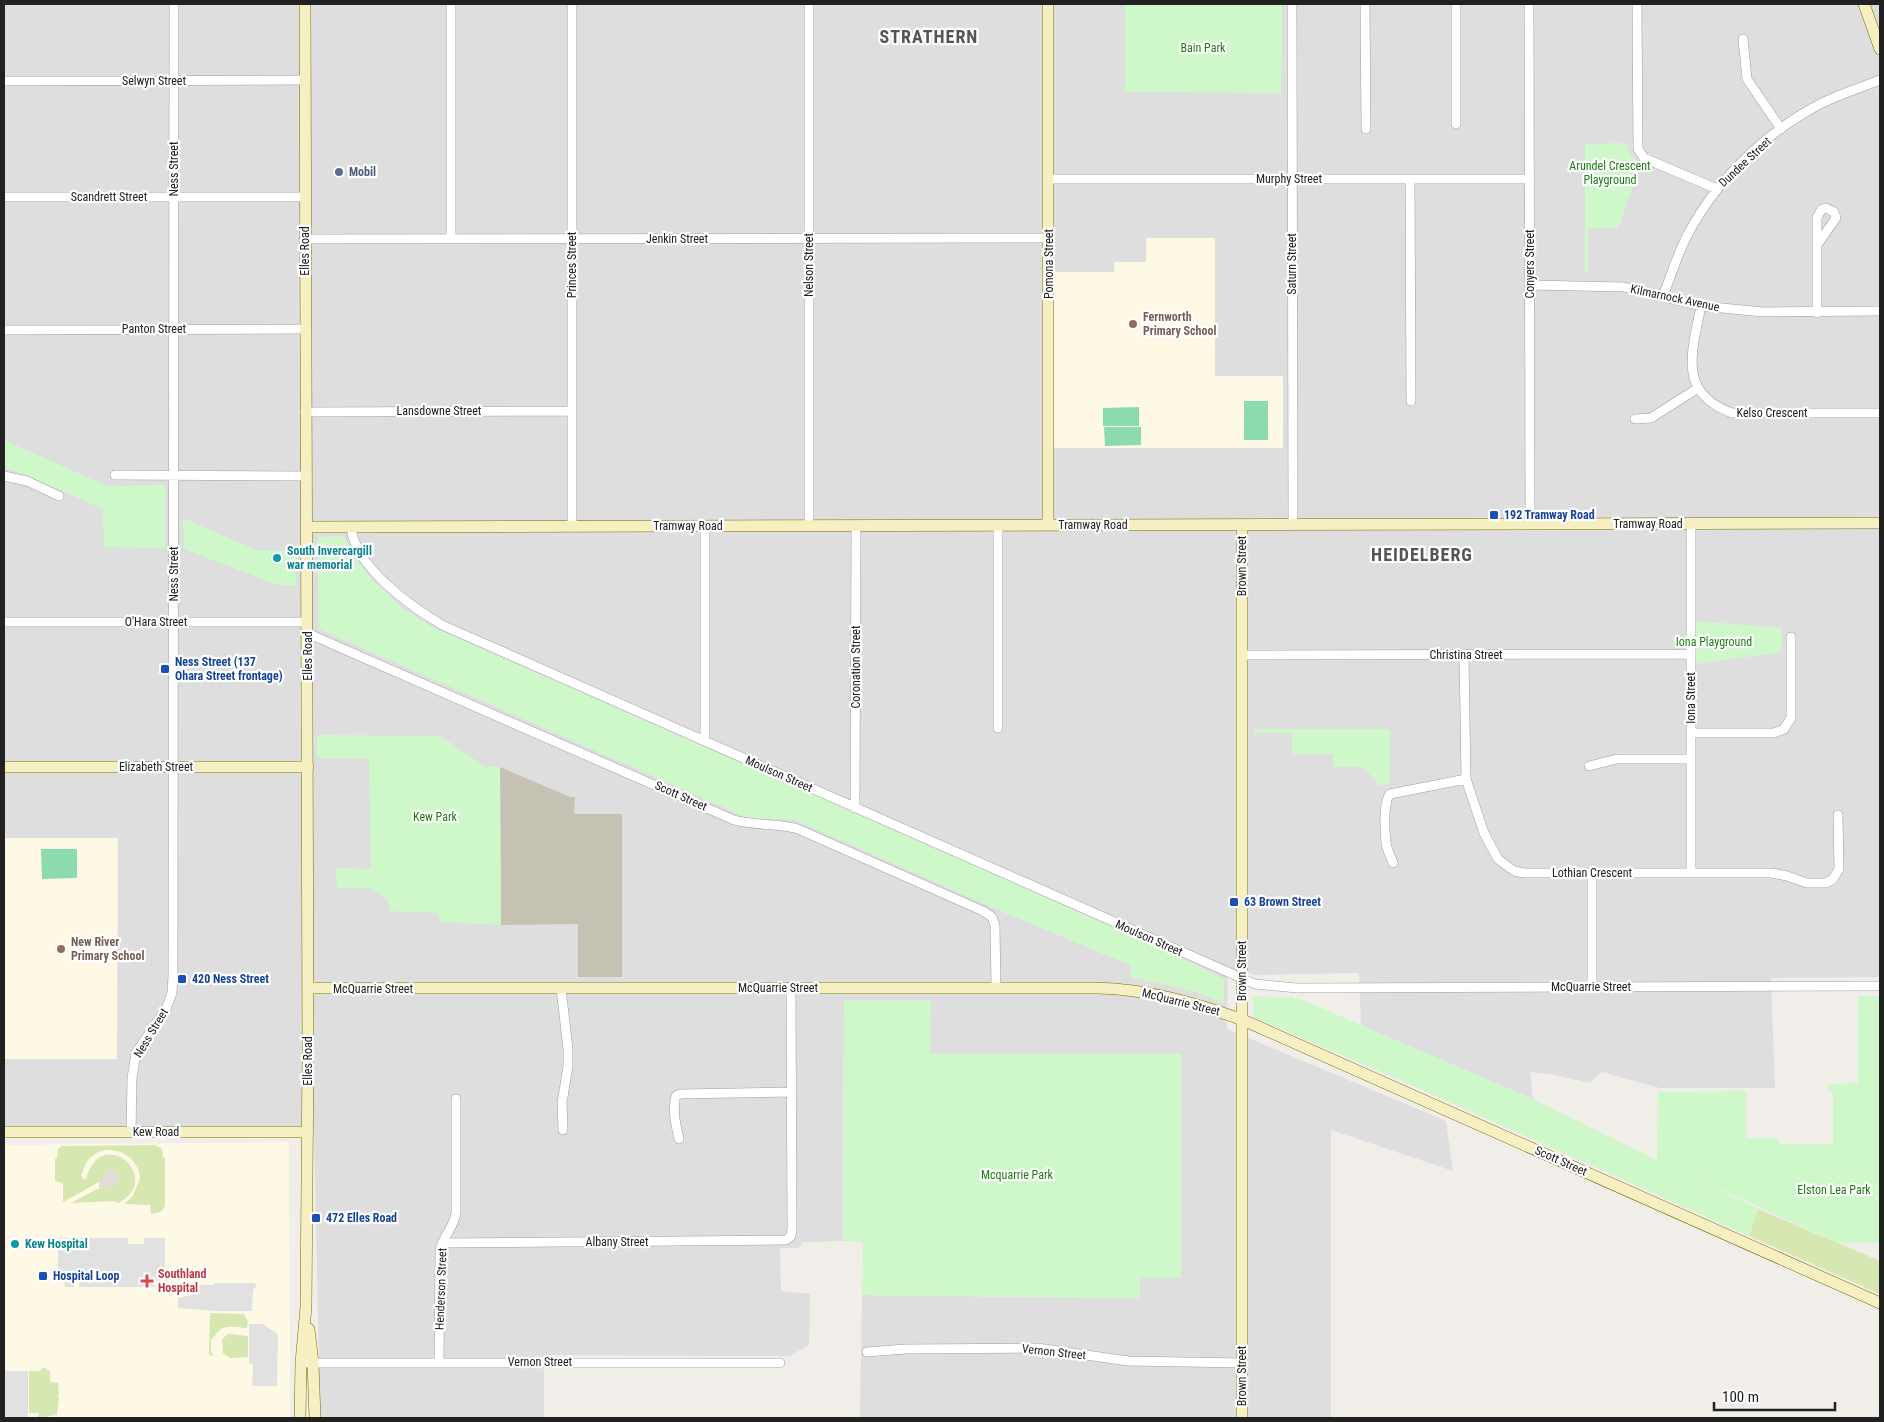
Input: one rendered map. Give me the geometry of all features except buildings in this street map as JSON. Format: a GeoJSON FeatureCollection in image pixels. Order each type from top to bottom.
{"type":"FeatureCollection","features":[{"type":"Feature","properties":{"kind":"street","name":"Ness Street"},"geometry":{"type":"LineString","coordinates":[[132,1132],[132,1078],[136,1054],[166,1009],[172,993],[174,767],[174,4]]}},
{"type":"Feature","properties":{"kind":"street","name":"Elles Road"},"geometry":{"type":"LineString","coordinates":[[300,1418],[301,1363],[306,1307],[308,1132],[305,4]]}},
{"type":"Feature","properties":{"kind":"street"},"geometry":{"type":"LineString","coordinates":[[450,4],[450,238]]}},
{"type":"Feature","properties":{"kind":"street","name":"Princes Street"},"geometry":{"type":"LineString","coordinates":[[572,4],[572,527]]}},
{"type":"Feature","properties":{"kind":"street","name":"Nelson Street"},"geometry":{"type":"LineString","coordinates":[[809,4],[809,526]]}},
{"type":"Feature","properties":{"kind":"street","name":"Pomona Street"},"geometry":{"type":"LineString","coordinates":[[1048,4],[1048,525]]}},
{"type":"Feature","properties":{"kind":"street","name":"Saturn Street"},"geometry":{"type":"LineString","coordinates":[[1292,4],[1293,525]]}},
{"type":"Feature","properties":{"kind":"street"},"geometry":{"type":"LineString","coordinates":[[1365,4],[1366,129]]}},
{"type":"Feature","properties":{"kind":"street"},"geometry":{"type":"LineString","coordinates":[[1456,4],[1456,124]]}},
{"type":"Feature","properties":{"kind":"street","name":"Conyers Street"},"geometry":{"type":"LineString","coordinates":[[1529,4],[1530,524]]}},
{"type":"Feature","properties":{"kind":"street"},"geometry":{"type":"LineString","coordinates":[[1637,4],[1638,149],[1644,158],[1717,189]]}},
{"type":"Feature","properties":{"kind":"street"},"geometry":{"type":"LineString","coordinates":[[1864,4],[1880,45]]}},
{"type":"Feature","properties":{"kind":"street"},"geometry":{"type":"LineString","coordinates":[[1743,39],[1747,79],[1781,129]]}},
{"type":"Feature","properties":{"kind":"street","name":"Selwyn Street"},"geometry":{"type":"LineString","coordinates":[[4,81],[305,80]]}},
{"type":"Feature","properties":{"kind":"street","name":"Dundee Street"},"geometry":{"type":"LineString","coordinates":[[1663,296],[1687,236],[1717,189],[1748,156],[1781,129],[1819,105],[1880,80]]}},
{"type":"Feature","properties":{"kind":"street","name":"Murphy Street"},"geometry":{"type":"LineString","coordinates":[[1049,179],[1530,179]]}},
{"type":"Feature","properties":{"kind":"street"},"geometry":{"type":"LineString","coordinates":[[1410,179],[1412,401]]}},
{"type":"Feature","properties":{"kind":"street","name":"Scandrett Street"},"geometry":{"type":"LineString","coordinates":[[4,197],[305,197]]}},
{"type":"Feature","properties":{"kind":"street","name":"Jenkin Street"},"geometry":{"type":"LineString","coordinates":[[305,239],[1049,238]]}},
{"type":"Feature","properties":{"kind":"street"},"geometry":{"type":"LineString","coordinates":[[1817,245],[1817,313]]}},
{"type":"Feature","properties":{"kind":"street","name":"Kilmarnock Avenue"},"geometry":{"type":"LineString","coordinates":[[1530,285],[1605,285],[1639,289],[1701,306],[1763,312],[1880,311]]}},
{"type":"Feature","properties":{"kind":"street","name":"Kelso Crescent"},"geometry":{"type":"LineString","coordinates":[[1701,306],[1691,365],[1698,388],[1704,397],[1719,408],[1732,413],[1880,413]]}},
{"type":"Feature","properties":{"kind":"street","name":"Panton Street"},"geometry":{"type":"LineString","coordinates":[[4,330],[305,329]]}},
{"type":"Feature","properties":{"kind":"street"},"geometry":{"type":"LineString","coordinates":[[1635,419],[1651,418],[1698,388]]}},
{"type":"Feature","properties":{"kind":"street","name":"Lansdowne Street"},"geometry":{"type":"LineString","coordinates":[[305,412],[572,411]]}},
{"type":"Feature","properties":{"kind":"street"},"geometry":{"type":"LineString","coordinates":[[115,475],[306,476]]}},
{"type":"Feature","properties":{"kind":"street"},"geometry":{"type":"LineString","coordinates":[[4,476],[27,481],[59,496]]}},
{"type":"Feature","properties":{"kind":"street","name":"Tramway Road"},"geometry":{"type":"LineString","coordinates":[[307,527],[1880,523]]}},
{"type":"Feature","properties":{"kind":"street","name":"Iona Street"},"geometry":{"type":"LineString","coordinates":[[1691,524],[1691,872]]}},
{"type":"Feature","properties":{"kind":"street"},"geometry":{"type":"LineString","coordinates":[[998,525],[998,728]]}},
{"type":"Feature","properties":{"kind":"street","name":"Brown Street"},"geometry":{"type":"LineString","coordinates":[[1242,525],[1242,1418]]}},
{"type":"Feature","properties":{"kind":"street"},"geometry":{"type":"LineString","coordinates":[[705,526],[705,741]]}},
{"type":"Feature","properties":{"kind":"street","name":"Coronation Street"},"geometry":{"type":"LineString","coordinates":[[855,808],[856,526]]}},
{"type":"Feature","properties":{"kind":"street","name":"Moulson Street"},"geometry":{"type":"LineString","coordinates":[[351,527],[352,538],[361,554],[385,583],[413,607],[442,625],[1242,980]]}},
{"type":"Feature","properties":{"kind":"street","name":"O'Hara Street"},"geometry":{"type":"LineString","coordinates":[[4,622],[174,622],[307,628]]}},
{"type":"Feature","properties":{"kind":"street","name":"Scott Street"},"geometry":{"type":"LineString","coordinates":[[307,628],[734,820],[751,824],[798,829],[983,911],[992,917],[995,926],[996,988]]}},
{"type":"Feature","properties":{"kind":"street"},"geometry":{"type":"LineString","coordinates":[[1691,733],[1774,733],[1784,729],[1792,718],[1791,637]]}},
{"type":"Feature","properties":{"kind":"street","name":"Christina Street"},"geometry":{"type":"LineString","coordinates":[[1242,655],[1691,654]]}},
{"type":"Feature","properties":{"kind":"street","name":"Lothian Crescent"},"geometry":{"type":"LineString","coordinates":[[1464,655],[1466,779],[1484,833],[1498,859],[1506,867],[1514,871],[1524,873],[1772,873],[1807,883],[1830,881],[1839,869],[1838,815]]}},
{"type":"Feature","properties":{"kind":"street"},"geometry":{"type":"LineString","coordinates":[[1589,766],[1617,759],[1691,759]]}},
{"type":"Feature","properties":{"kind":"street","name":"Elizabeth Street"},"geometry":{"type":"LineString","coordinates":[[4,767],[308,767]]}},
{"type":"Feature","properties":{"kind":"street"},"geometry":{"type":"LineString","coordinates":[[1393,863],[1386,844],[1387,798],[1395,792],[1466,779]]}},
{"type":"Feature","properties":{"kind":"street"},"geometry":{"type":"LineString","coordinates":[[1592,873],[1592,987]]}},
{"type":"Feature","properties":{"kind":"street","name":"McQuarrie Street"},"geometry":{"type":"LineString","coordinates":[[1242,980],[1262,986],[1282,988],[1880,986]]}},
{"type":"Feature","properties":{"kind":"street","name":"McQuarrie Street"},"geometry":{"type":"LineString","coordinates":[[308,988],[1097,988],[1132,990],[1199,1005],[1243,1020]]}},
{"type":"Feature","properties":{"kind":"street"},"geometry":{"type":"LineString","coordinates":[[561,988],[568,1049],[568,1066],[562,1103],[563,1130]]}},
{"type":"Feature","properties":{"kind":"street"},"geometry":{"type":"LineString","coordinates":[[679,1139],[674,1117],[674,1102],[676,1096],[680,1094],[791,1092],[791,988]]}},
{"type":"Feature","properties":{"kind":"street","name":"Scott Street"},"geometry":{"type":"LineString","coordinates":[[1243,1020],[1880,1303]]}},
{"type":"Feature","properties":{"kind":"street","name":"Albany Street"},"geometry":{"type":"LineString","coordinates":[[442,1243],[786,1240],[791,1236],[792,1229],[791,1092]]}},
{"type":"Feature","properties":{"kind":"street","name":"Henderson Street"},"geometry":{"type":"LineString","coordinates":[[439,1362],[439,1263],[442,1243],[453,1226],[456,1213],[456,1099]]}},
{"type":"Feature","properties":{"kind":"street","name":"Kew Road"},"geometry":{"type":"LineString","coordinates":[[4,1132],[308,1132]]}},
{"type":"Feature","properties":{"kind":"street","name":"Elles Road"},"geometry":{"type":"LineString","coordinates":[[306,1307],[313,1363],[315,1418]]}},
{"type":"Feature","properties":{"kind":"street","name":"Vernon Street"},"geometry":{"type":"LineString","coordinates":[[867,1352],[906,1349],[1037,1348],[1128,1362],[1242,1362]]}},
{"type":"Feature","properties":{"kind":"street","name":"Vernon Street"},"geometry":{"type":"LineString","coordinates":[[301,1363],[780,1363]]}},
{"type":"Feature","properties":{"kind":"shaded area"},"geometry":{"type":"Polygon","coordinates":[[[4,4],[1880,4],[1880,977],[1771,978],[1775,1088],[1660,1088],[1602,1072],[1590,1083],[1530,1072],[1533,1099],[1361,1026],[1359,973],[1255,975],[1228,969],[1227,1029],[1446,1121],[1453,1171],[1331,1130],[1331,1418],[860,1418],[862,1295],[1140,1298],[1140,1278],[1181,1054],[930,1054],[844,1000],[843,1241],[802,1242],[799,1248],[780,1248],[781,1291],[810,1294],[809,1345],[790,1356],[544,1355],[544,1418],[320,1418],[314,1130],[4,1129],[4,4]]]}},
{"type":"Feature","properties":{"kind":"shaded area","name":"Fernworth Primary School"},"geometry":{"type":"Polygon","coordinates":[[[1146,238],[1215,238],[1215,376],[1283,376],[1283,448],[1052,448],[1052,272],[1114,272],[1114,262],[1146,262],[1146,238]]]}},
{"type":"Feature","properties":{"kind":"shaded area"},"geometry":{"type":"Polygon","coordinates":[[[500,767],[570,797],[575,797],[574,814],[622,814],[622,977],[578,977],[578,924],[501,925],[500,767]]]}},
{"type":"Feature","properties":{"kind":"shaded area","name":"New River Primary School"},"geometry":{"type":"Polygon","coordinates":[[[4,838],[118,838],[117,1059],[4,1059],[4,838]]]}},
{"type":"Feature","properties":{"kind":"shaded area","name":"Southland Hospital"},"geometry":{"type":"Polygon","coordinates":[[[289,1142],[290,1418],[4,1418],[4,1145],[289,1142]]]}},
{"type":"Feature","properties":{"kind":"shaded area"},"geometry":{"type":"Polygon","coordinates":[[[100,1167],[123,1168],[121,1190],[99,1189],[100,1167]]]}},
{"type":"Feature","properties":{"kind":"shaded area"},"geometry":{"type":"Polygon","coordinates":[[[58,1238],[71,1238],[71,1244],[76,1244],[76,1238],[128,1238],[128,1244],[144,1244],[144,1238],[165,1238],[165,1277],[163,1280],[156,1281],[155,1287],[79,1287],[79,1281],[74,1281],[74,1287],[65,1287],[64,1281],[58,1280],[58,1238]]]}},
{"type":"Feature","properties":{"kind":"shaded area"},"geometry":{"type":"Polygon","coordinates":[[[214,1283],[255,1283],[257,1285],[253,1290],[252,1311],[214,1311],[178,1308],[178,1298],[192,1295],[197,1285],[214,1285],[214,1283]]]}},
{"type":"Feature","properties":{"kind":"shaded area"},"geometry":{"type":"Polygon","coordinates":[[[249,1324],[262,1324],[278,1334],[277,1386],[252,1386],[253,1364],[249,1364],[249,1324]]]}},
{"type":"Feature","properties":{"kind":"shaded area"},"geometry":{"type":"Polygon","coordinates":[[[4,1371],[28,1371],[28,1418],[4,1418],[4,1371]]]}},
{"type":"Feature","properties":{"kind":"green space","name":"Bain Park"},"geometry":{"type":"Polygon","coordinates":[[[1125,4],[1282,4],[1281,93],[1125,92],[1125,4]]]}},
{"type":"Feature","properties":{"kind":"green space","name":"Arundel Crescent Playground"},"geometry":{"type":"Polygon","coordinates":[[[1628,143],[1629,153],[1640,166],[1618,228],[1588,228],[1588,272],[1585,272],[1585,144],[1628,143]]]}},
{"type":"Feature","properties":{"kind":"green space"},"geometry":{"type":"Polygon","coordinates":[[[1244,401],[1268,401],[1268,440],[1244,440],[1244,401]]]}},
{"type":"Feature","properties":{"kind":"green space"},"geometry":{"type":"Polygon","coordinates":[[[1139,407],[1139,426],[1103,426],[1103,408],[1139,407]]]}},
{"type":"Feature","properties":{"kind":"green space"},"geometry":{"type":"Polygon","coordinates":[[[1104,427],[1141,427],[1141,445],[1105,446],[1104,427]]]}},
{"type":"Feature","properties":{"kind":"green space"},"geometry":{"type":"Polygon","coordinates":[[[4,440],[107,486],[165,485],[165,548],[104,547],[103,509],[14,470],[4,469],[4,440]]]}},
{"type":"Feature","properties":{"kind":"green space"},"geometry":{"type":"Polygon","coordinates":[[[183,518],[256,550],[296,551],[296,586],[278,585],[184,549],[183,518]]]}},
{"type":"Feature","properties":{"kind":"green space"},"geometry":{"type":"Polygon","coordinates":[[[343,536],[366,573],[403,609],[435,628],[1168,951],[1224,979],[1224,1004],[1196,992],[1131,977],[1130,965],[1005,913],[795,820],[748,818],[319,629],[317,537],[343,536]]]}},
{"type":"Feature","properties":{"kind":"green space","name":"Iona Playground"},"geometry":{"type":"Polygon","coordinates":[[[1694,621],[1782,628],[1781,652],[1695,664],[1694,621]]]}},
{"type":"Feature","properties":{"kind":"green space"},"geometry":{"type":"Polygon","coordinates":[[[1254,729],[1390,729],[1390,783],[1380,786],[1363,767],[1333,767],[1333,754],[1292,754],[1292,733],[1254,733],[1254,729]]]}},
{"type":"Feature","properties":{"kind":"green space","name":"Kew Park"},"geometry":{"type":"Polygon","coordinates":[[[317,735],[440,736],[486,767],[500,767],[501,925],[440,922],[439,913],[389,911],[389,901],[371,888],[337,888],[336,868],[371,869],[369,759],[317,758],[317,735]]]}},
{"type":"Feature","properties":{"kind":"green space"},"geometry":{"type":"Polygon","coordinates":[[[41,849],[77,849],[77,878],[42,879],[41,849]]]}},
{"type":"Feature","properties":{"kind":"green space","name":"Elston Lea Park"},"geometry":{"type":"Polygon","coordinates":[[[1253,996],[1298,998],[1533,1099],[1657,1160],[1658,1092],[1746,1091],[1746,1138],[1779,1138],[1779,1144],[1833,1144],[1833,1094],[1827,1087],[1827,1084],[1858,1083],[1858,996],[1880,996],[1880,1243],[1838,1243],[1687,1174],[1758,1209],[1749,1236],[1398,1079],[1253,1017],[1253,996]]]}},
{"type":"Feature","properties":{"kind":"green space","name":"Mcquarrie Park"},"geometry":{"type":"Polygon","coordinates":[[[844,1000],[931,1000],[930,1054],[1181,1054],[1181,1278],[1140,1278],[1140,1298],[862,1295],[863,1242],[843,1241],[844,1000]]]}},
{"type":"Feature","properties":{"kind":"green space"},"geometry":{"type":"Polygon","coordinates":[[[155,1145],[162,1149],[163,1157],[165,1158],[165,1206],[161,1212],[151,1214],[150,1205],[124,1204],[133,1196],[140,1178],[138,1168],[133,1161],[128,1156],[115,1150],[102,1151],[90,1158],[81,1175],[83,1179],[86,1179],[94,1163],[104,1155],[115,1155],[126,1161],[133,1170],[135,1181],[131,1193],[118,1203],[114,1201],[71,1203],[104,1185],[110,1187],[117,1185],[118,1175],[113,1170],[109,1170],[103,1176],[101,1183],[99,1182],[63,1202],[63,1183],[55,1181],[55,1159],[57,1158],[58,1149],[62,1146],[155,1145]]]}},
{"type":"Feature","properties":{"kind":"green space"},"geometry":{"type":"Polygon","coordinates":[[[1758,1209],[1880,1261],[1880,1294],[1749,1236],[1758,1209]]]}},
{"type":"Feature","properties":{"kind":"green space"},"geometry":{"type":"Polygon","coordinates":[[[210,1313],[245,1314],[248,1321],[247,1328],[228,1327],[218,1332],[211,1339],[213,1355],[211,1356],[209,1353],[210,1313]]]}},
{"type":"Feature","properties":{"kind":"green space"},"geometry":{"type":"Polygon","coordinates":[[[228,1334],[248,1336],[248,1357],[230,1358],[223,1353],[222,1339],[228,1334]]]}},
{"type":"Feature","properties":{"kind":"green space"},"geometry":{"type":"Polygon","coordinates":[[[43,1367],[50,1371],[50,1382],[58,1383],[59,1395],[57,1396],[59,1398],[57,1415],[38,1418],[39,1413],[29,1413],[29,1371],[40,1371],[43,1367]]]}},
{"type":"Feature","properties":{"kind":"place","name":"Mobil"},"geometry":{"type":"Point","coordinates":[339,172]}},
{"type":"Feature","properties":{"kind":"place","name":"Fernworth Primary School"},"geometry":{"type":"Point","coordinates":[1133,324]}},
{"type":"Feature","properties":{"kind":"place","name":"192 Tramway Road"},"geometry":{"type":"Point","coordinates":[1494,515]}},
{"type":"Feature","properties":{"kind":"place","name":"South Invercargill war memorial"},"geometry":{"type":"Point","coordinates":[277,558]}},
{"type":"Feature","properties":{"kind":"place","name":"Ness Street (137 Ohara Street frontage)"},"geometry":{"type":"Point","coordinates":[165,669]}},
{"type":"Feature","properties":{"kind":"place","name":"63 Brown Street"},"geometry":{"type":"Point","coordinates":[1234,902]}},
{"type":"Feature","properties":{"kind":"place","name":"New River Primary School"},"geometry":{"type":"Point","coordinates":[61,949]}},
{"type":"Feature","properties":{"kind":"place","name":"420 Ness Street"},"geometry":{"type":"Point","coordinates":[182,979]}},
{"type":"Feature","properties":{"kind":"place","name":"472 Elles Road"},"geometry":{"type":"Point","coordinates":[316,1218]}},
{"type":"Feature","properties":{"kind":"place","name":"Kew Hospital"},"geometry":{"type":"Point","coordinates":[15,1244]}},
{"type":"Feature","properties":{"kind":"place","name":"Hospital Loop"},"geometry":{"type":"Point","coordinates":[43,1276]}},
{"type":"Feature","properties":{"kind":"place","name":"Southland Hospital"},"geometry":{"type":"Point","coordinates":[147,1281]}},
{"type":"Feature","properties":{"kind":"district","name":"STRATHERN"},"geometry":{"type":"Point","coordinates":[929,37]}},
{"type":"Feature","properties":{"kind":"district","name":"HEIDELBERG"},"geometry":{"type":"Point","coordinates":[1422,555]}}]}
